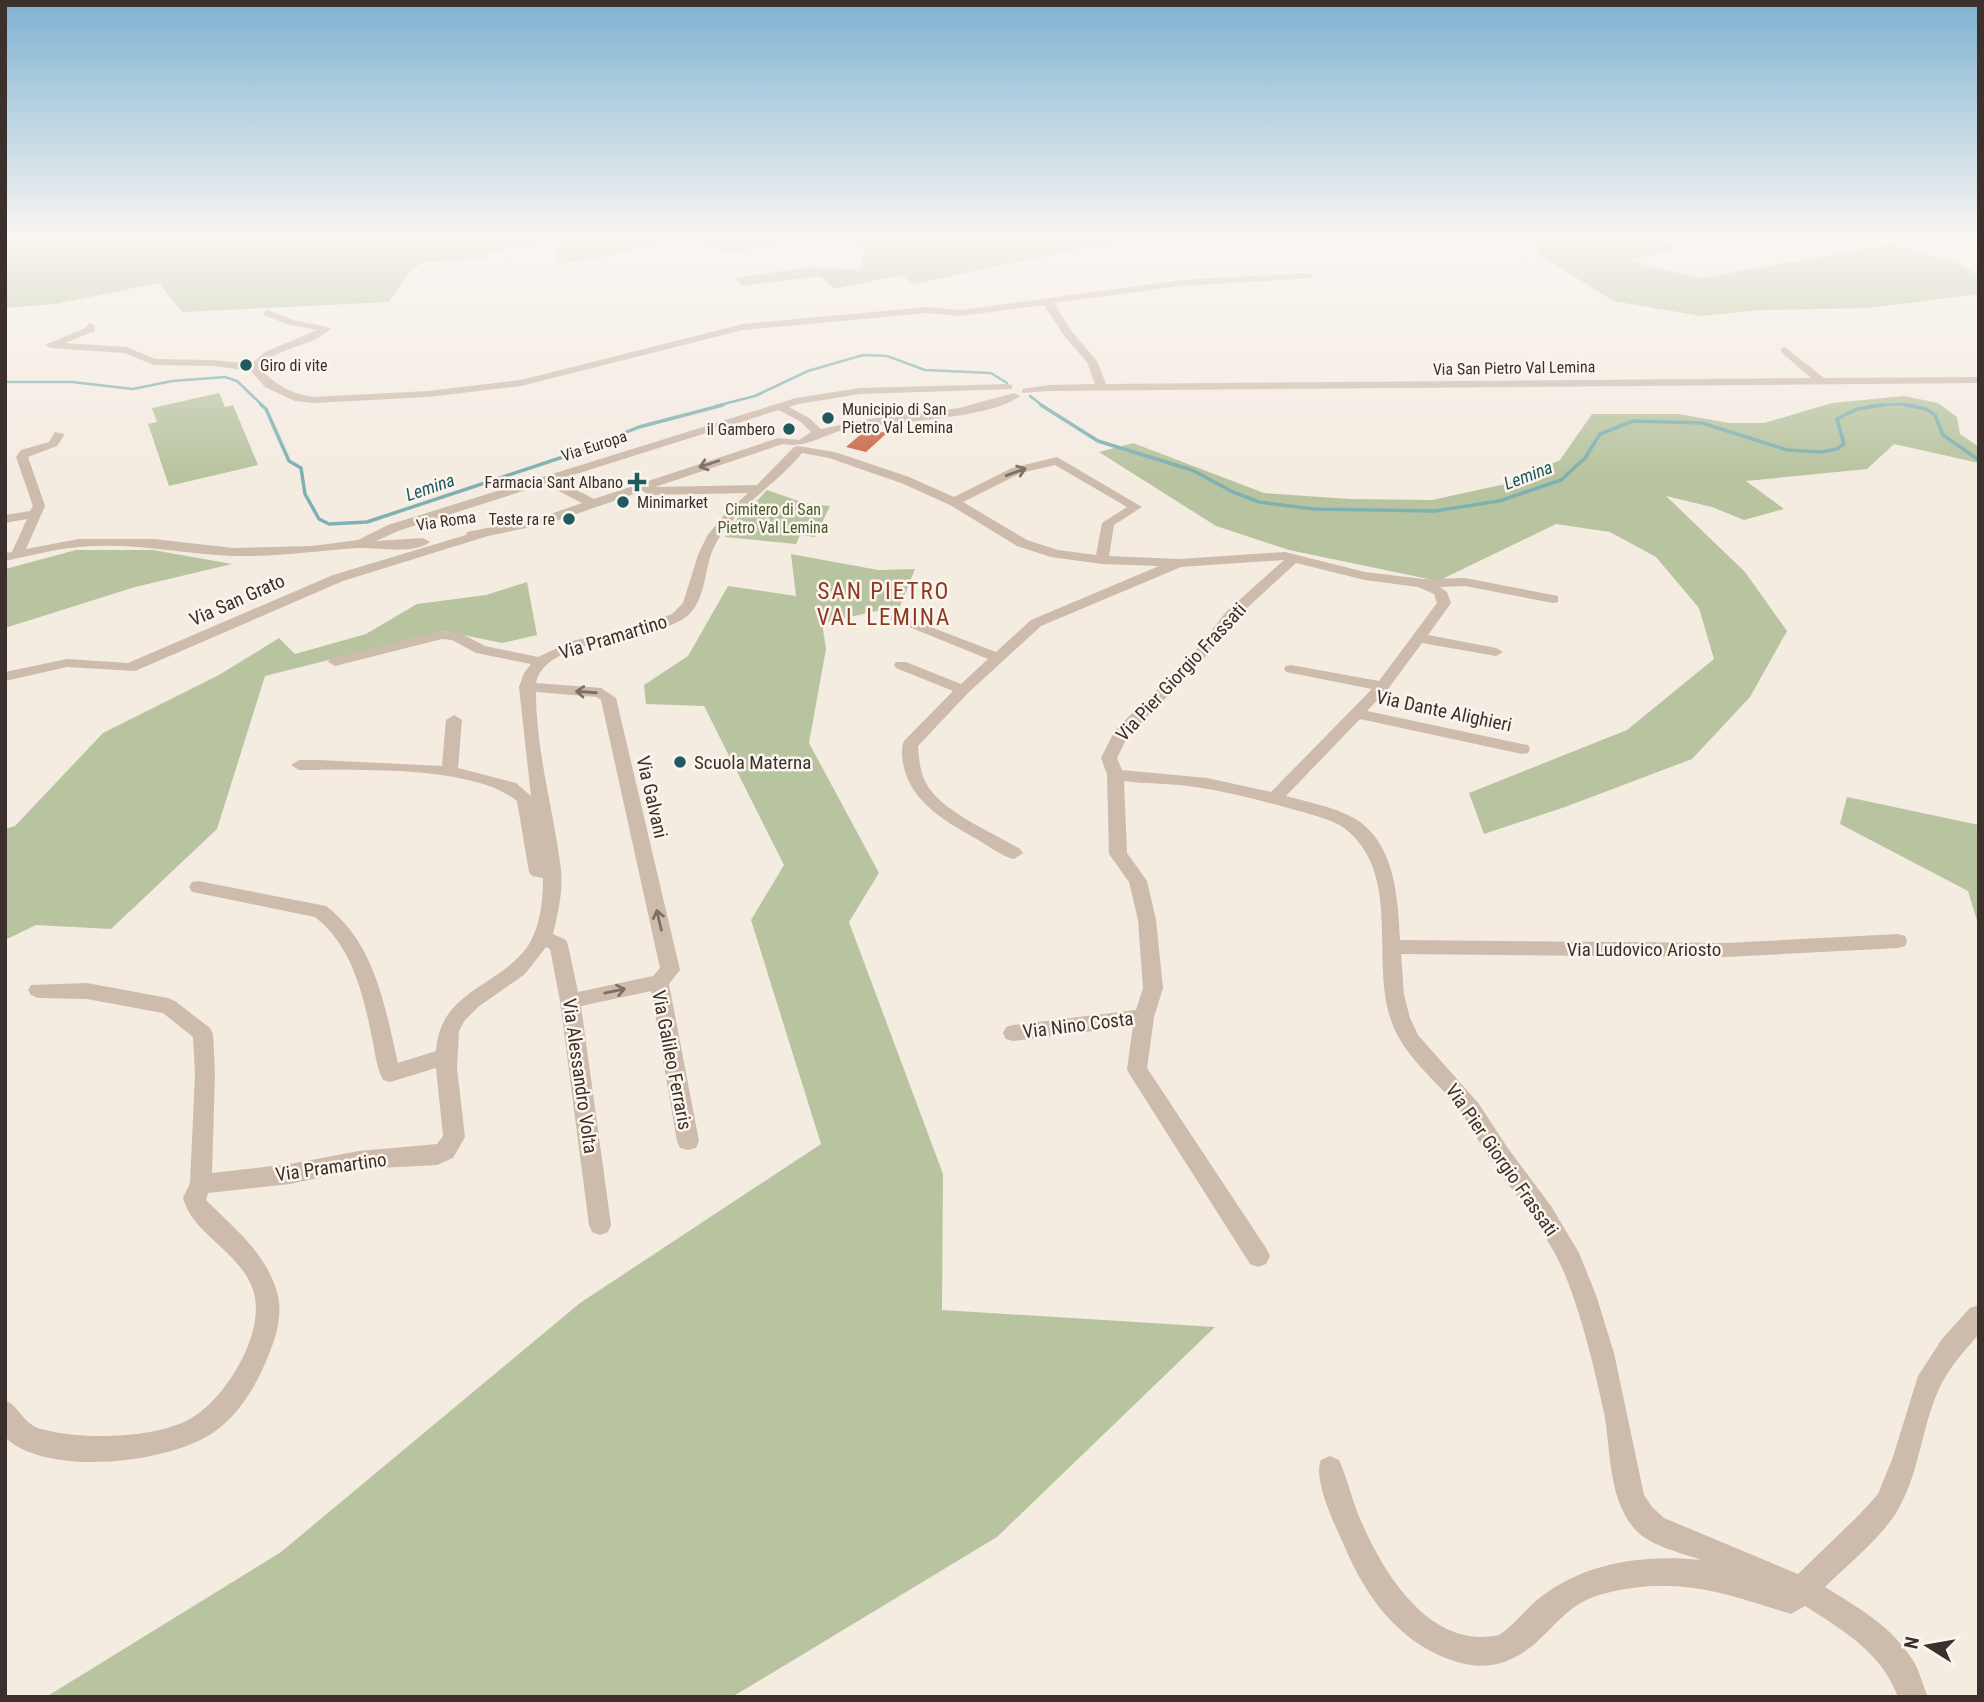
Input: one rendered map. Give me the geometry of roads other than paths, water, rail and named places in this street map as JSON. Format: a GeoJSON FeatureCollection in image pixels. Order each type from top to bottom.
{"type":"FeatureCollection","features":[{"type":"Feature","properties":{"kind":"street"},"geometry":{"type":"LineString","coordinates":[[254,368],[265,356],[317,335],[326,328],[300,326],[270,314]]}},
{"type":"Feature","properties":{"kind":"street"},"geometry":{"type":"LineString","coordinates":[[90,326],[91,329],[86,332],[50,345],[57,348],[126,350],[154,362],[254,368],[269,385],[295,398],[314,400],[428,394],[521,383],[743,327],[879,314]]}},
{"type":"Feature","properties":{"kind":"street"},"geometry":{"type":"LineString","coordinates":[[1057,314],[1069,335],[1093,361],[1102,388]]}},
{"type":"Feature","properties":{"kind":"street"},"geometry":{"type":"LineString","coordinates":[[1785,350],[1820,380]]}},
{"type":"Feature","properties":{"kind":"street","name":"Via San Pietro Val Lemina"},"geometry":{"type":"LineString","coordinates":[[1013,392],[1049,388],[1979,380]]}},
{"type":"Feature","properties":{"kind":"street","name":"Via Europa"},"geometry":{"type":"LineString","coordinates":[[12,555],[79,543],[155,543],[210,550],[259,552],[313,550],[361,544],[393,528],[780,406],[845,392],[1013,392]]}},
{"type":"Feature","properties":{"kind":"street","name":"Via Roma"},"geometry":{"type":"LineString","coordinates":[[361,544],[393,546],[483,534],[545,520],[628,491],[806,443],[845,427],[944,414],[1013,392]]}},
{"type":"Feature","properties":{"kind":"street"},"geometry":{"type":"LineString","coordinates":[[780,406],[805,420],[806,443],[905,480],[954,502],[1030,546],[1056,554],[1102,560],[1179,563],[1275,555],[1365,576],[1421,583],[1465,582],[1553,599]]}},
{"type":"Feature","properties":{"kind":"street"},"geometry":{"type":"LineString","coordinates":[[12,555],[36,514],[37,497],[22,457],[25,453],[53,444],[59,434]]}},
{"type":"Feature","properties":{"kind":"street","name":"Via Pramartino"},"geometry":{"type":"LineString","coordinates":[[201,1184],[290,1174],[359,1160],[438,1156],[445,1151],[454,1137],[447,1056],[449,1033],[458,1016],[530,960],[543,938],[550,911],[552,870],[530,732],[527,687],[531,673],[541,662],[565,649],[661,624],[680,615],[691,603],[702,558],[710,542],[737,509],[806,443]]}},
{"type":"Feature","properties":{"kind":"street"},"geometry":{"type":"LineString","coordinates":[[954,502],[1007,475],[1047,461],[1057,461],[1136,507],[1108,523],[1102,560]]}},
{"type":"Feature","properties":{"kind":"street"},"geometry":{"type":"LineString","coordinates":[[547,480],[593,504]]}},
{"type":"Feature","properties":{"kind":"street"},"geometry":{"type":"LineString","coordinates":[[628,491],[760,489]]}},
{"type":"Feature","properties":{"kind":"street"},"geometry":{"type":"LineString","coordinates":[[5,519],[36,514]]}},
{"type":"Feature","properties":{"kind":"street","name":"Via San Grato"},"geometry":{"type":"LineString","coordinates":[[5,677],[67,663],[130,668],[338,578],[483,534]]}},
{"type":"Feature","properties":{"kind":"street","name":"Via Pier Giorgio Frassati"},"geometry":{"type":"LineString","coordinates":[[1294,558],[1231,615],[1194,662],[1121,734],[1109,758],[1115,774],[1188,781],[1275,798],[1338,817],[1354,826],[1371,842],[1381,867],[1387,897],[1394,994],[1401,1020],[1414,1046],[1463,1099],[1532,1196],[1573,1266],[1584,1294],[1613,1405],[1633,1501],[1642,1517],[1668,1534],[1779,1576],[1873,1635],[1901,1664],[1913,1697]]}},
{"type":"Feature","properties":{"kind":"street"},"geometry":{"type":"LineString","coordinates":[[1014,853],[935,804],[922,791],[909,760],[910,745],[963,690],[1036,624],[1179,563]]}},
{"type":"Feature","properties":{"kind":"street","name":"Via Dante Alighieri"},"geometry":{"type":"LineString","coordinates":[[1275,798],[1358,715],[1383,686],[1444,603],[1440,592],[1421,583]]}},
{"type":"Feature","properties":{"kind":"street"},"geometry":{"type":"LineString","coordinates":[[894,618],[998,658]]}},
{"type":"Feature","properties":{"kind":"street"},"geometry":{"type":"LineString","coordinates":[[335,662],[433,636],[449,635],[481,650],[541,662]]}},
{"type":"Feature","properties":{"kind":"street"},"geometry":{"type":"LineString","coordinates":[[1419,638],[1496,652]]}},
{"type":"Feature","properties":{"kind":"street"},"geometry":{"type":"LineString","coordinates":[[901,665],[963,690]]}},
{"type":"Feature","properties":{"kind":"street"},"geometry":{"type":"LineString","coordinates":[[1291,669],[1383,686]]}},
{"type":"Feature","properties":{"kind":"street","name":"Via Galvani"},"geometry":{"type":"LineString","coordinates":[[527,687],[601,693],[608,698],[670,970],[659,982]]}},
{"type":"Feature","properties":{"kind":"street","name":"Via Dante Alighieri"},"geometry":{"type":"LineString","coordinates":[[1358,715],[1522,749]]}},
{"type":"Feature","properties":{"kind":"street"},"geometry":{"type":"LineString","coordinates":[[450,772],[454,720]]}},
{"type":"Feature","properties":{"kind":"street"},"geometry":{"type":"LineString","coordinates":[[299,765],[393,765],[450,772],[496,783],[522,795],[526,800],[538,872],[552,870]]}},
{"type":"Feature","properties":{"kind":"street","name":"Via Nino Costa"},"geometry":{"type":"LineString","coordinates":[[1115,774],[1118,854],[1138,881],[1147,920],[1153,988],[1144,1017],[1137,1069],[1258,1255]]}},
{"type":"Feature","properties":{"kind":"street"},"geometry":{"type":"LineString","coordinates":[[198,887],[320,911],[335,920],[367,975],[390,1074],[447,1056]]}},
{"type":"Feature","properties":{"kind":"street","name":"Via Alessandro Volta"},"geometry":{"type":"LineString","coordinates":[[543,938],[559,945],[570,1000],[600,1225]]}},
{"type":"Feature","properties":{"kind":"street","name":"Via Ludovico Ariosto"},"geometry":{"type":"LineString","coordinates":[[1391,947],[1725,950],[1898,941]]}},
{"type":"Feature","properties":{"kind":"street","name":"Via Galileo Ferraris"},"geometry":{"type":"LineString","coordinates":[[570,1000],[659,982],[688,1141]]}},
{"type":"Feature","properties":{"kind":"street"},"geometry":{"type":"LineString","coordinates":[[5,1413],[20,1434],[39,1442],[124,1447],[177,1438],[198,1427],[232,1399],[245,1380],[265,1334],[267,1295],[255,1270],[196,1205],[194,1198],[201,1184],[205,1074],[203,1034],[168,1006],[87,991],[38,990]]}},
{"type":"Feature","properties":{"kind":"street","name":"Via Nino Costa"},"geometry":{"type":"LineString","coordinates":[[1013,1032],[1144,1017]]}},
{"type":"Feature","properties":{"kind":"street"},"geometry":{"type":"LineString","coordinates":[[1330,1469],[1340,1504],[1383,1588],[1399,1612],[1422,1632],[1446,1646],[1469,1652],[1506,1648],[1548,1609],[1579,1588],[1629,1575],[1701,1573],[1732,1580],[1791,1600],[1869,1525],[1887,1503],[1906,1459],[1927,1385],[1951,1347],[1979,1316]]}},
{"type":"Feature","properties":{"kind":"waterway","name":"Lemina"},"geometry":{"type":"LineString","coordinates":[[716,406],[755,396],[808,371],[863,355],[887,356],[925,370],[991,373],[1007,383]]}},
{"type":"Feature","properties":{"kind":"waterway","name":"Lemina"},"geometry":{"type":"LineString","coordinates":[[5,382],[72,382],[133,389],[172,381],[225,377],[237,381],[263,406]]}},
{"type":"Feature","properties":{"kind":"waterway","name":"Lemina"},"geometry":{"type":"LineString","coordinates":[[1030,396],[1043,406]]}},
{"type":"Feature","properties":{"kind":"waterway","name":"Lemina"},"geometry":{"type":"LineString","coordinates":[[261,405],[266,409],[289,461],[301,468],[305,494],[319,519],[329,524],[367,522],[569,455],[639,427],[723,405]]}},
{"type":"Feature","properties":{"kind":"waterway","name":"Lemina"},"geometry":{"type":"LineString","coordinates":[[1041,405],[1098,441],[1192,470],[1233,492],[1259,502],[1313,509],[1435,511],[1499,501],[1561,480],[1585,458],[1600,434],[1633,421],[1702,423],[1787,450],[1821,452],[1837,449],[1844,444],[1837,419],[1857,409],[1880,405]]}},
{"type":"Feature","properties":{"kind":"waterway","name":"Lemina"},"geometry":{"type":"LineString","coordinates":[[1869,406],[1880,405]]}},
{"type":"Feature","properties":{"kind":"waterway","name":"Lemina"},"geometry":{"type":"LineString","coordinates":[[1880,405],[1916,406]]}},
{"type":"Feature","properties":{"kind":"waterway","name":"Lemina"},"geometry":{"type":"LineString","coordinates":[[1905,405],[1926,409],[1935,415],[1943,435],[1979,460]]}},
{"type":"Feature","properties":{"kind":"place","name":"Giro di vite"},"geometry":{"type":"Point","coordinates":[246,365]}},
{"type":"Feature","properties":{"kind":"place","name":"Municipio di San Pietro Val Lemina"},"geometry":{"type":"Point","coordinates":[828,418]}},
{"type":"Feature","properties":{"kind":"place","name":"il Gambero"},"geometry":{"type":"Point","coordinates":[789,429]}},
{"type":"Feature","properties":{"kind":"place","name":"Farmacia Sant Albano"},"geometry":{"type":"Point","coordinates":[637,482]}},
{"type":"Feature","properties":{"kind":"place","name":"Minimarket"},"geometry":{"type":"Point","coordinates":[623,502]}},
{"type":"Feature","properties":{"kind":"place","name":"Teste ra re"},"geometry":{"type":"Point","coordinates":[569,519]}},
{"type":"Feature","properties":{"kind":"place","name":"Scuola Materna"},"geometry":{"type":"Point","coordinates":[680,762]}},
{"type":"Feature","properties":{"kind":"district","name":"SAN PIETRO VAL LEMINA"},"geometry":{"type":"Point","coordinates":[884,604]}},
{"type":"Feature","properties":{"kind":"park label","name":"Cimitero di San Pietro Val Lemina"},"geometry":{"type":"Point","coordinates":[773,518]}}]}
